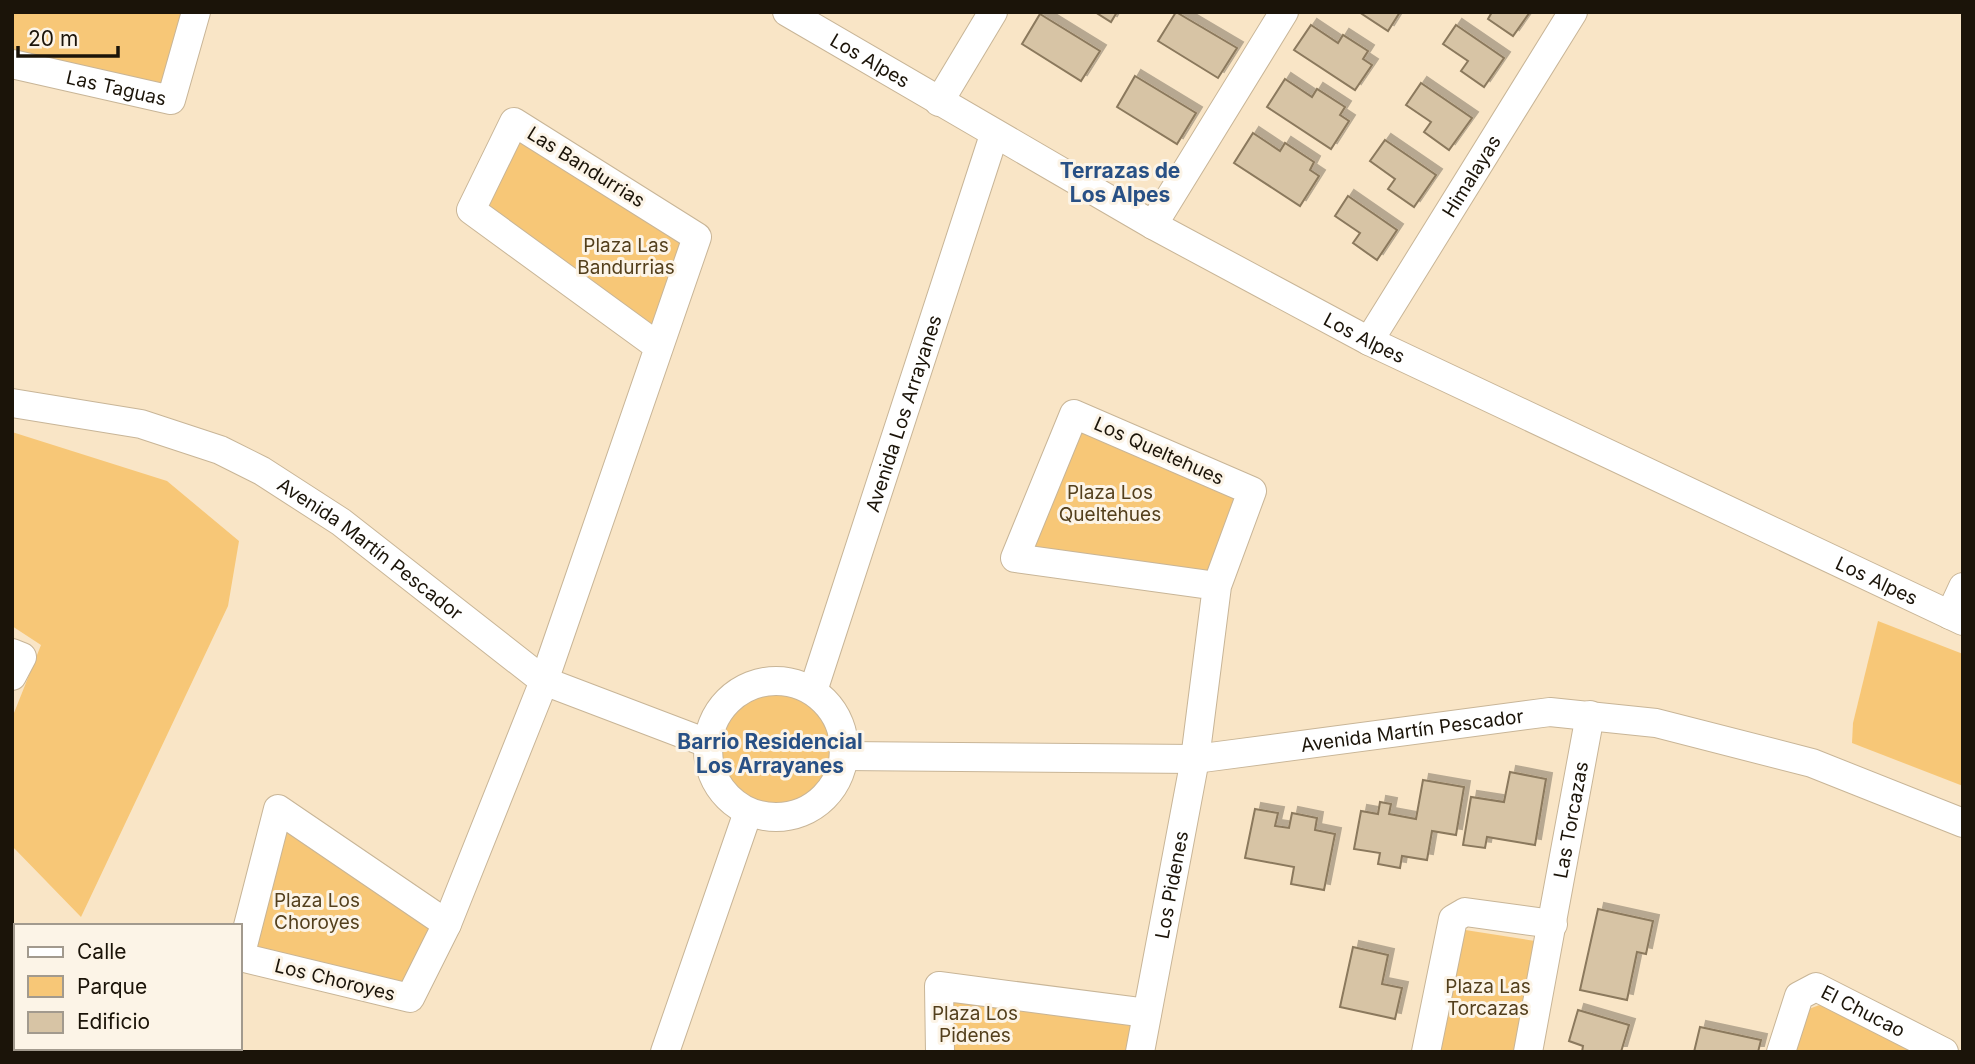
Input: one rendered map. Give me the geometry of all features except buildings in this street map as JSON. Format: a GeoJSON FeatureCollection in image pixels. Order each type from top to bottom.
{"type":"FeatureCollection","features":[{"type":"Feature","properties":{"kind":"street","name":"Las Taguas"},"geometry":{"type":"LineString","coordinates":[[12,64],[171,100],[196,12]]}},
{"type":"Feature","properties":{"kind":"street","name":"Los Alpes"},"geometry":{"type":"LineString","coordinates":[[788,12],[1153,225],[1370,341],[1957,618]]}},
{"type":"Feature","properties":{"kind":"street"},"geometry":{"type":"LineString","coordinates":[[939,102],[993,12]]}},
{"type":"Feature","properties":{"kind":"street"},"geometry":{"type":"LineString","coordinates":[[1153,225],[1284,12]]}},
{"type":"Feature","properties":{"kind":"street","name":"Himalayas"},"geometry":{"type":"LineString","coordinates":[[1370,341],[1573,12]]}},
{"type":"Feature","properties":{"kind":"street","name":"Las Bandurrias"},"geometry":{"type":"LineString","coordinates":[[544,681],[697,237],[514,122],[471,210],[659,347]]}},
{"type":"Feature","properties":{"kind":"street","name":"Avenida Los Arrayanes"},"geometry":{"type":"LineString","coordinates":[[813,691],[995,135]]}},
{"type":"Feature","properties":{"kind":"street","name":"Avenida Martín Pescador"},"geometry":{"type":"LineString","coordinates":[[12,403],[141,424],[220,450],[262,471],[341,522],[544,681],[707,743]]}},
{"type":"Feature","properties":{"kind":"street","name":"Los Queltehues"},"geometry":{"type":"LineString","coordinates":[[1195,759],[1217,586],[1252,491],[1074,414],[1014,558],[1217,586]]}},
{"type":"Feature","properties":{"kind":"street"},"geometry":{"type":"LineString","coordinates":[[1957,618],[1963,587]]}},
{"type":"Feature","properties":{"kind":"street"},"geometry":{"type":"LineString","coordinates":[[12,653],[22,657],[12,676]]}},
{"type":"Feature","properties":{"kind":"street","name":"Los Choroyes"},"geometry":{"type":"LineString","coordinates":[[242,957],[410,998],[447,924],[544,681]]}},
{"type":"Feature","properties":{"kind":"street"},"geometry":{"type":"LineString","coordinates":[[784,681],[813,691],[830,707],[842,732],[844,756],[836,782],[821,800],[801,813],[778,818],[748,813],[728,800],[719,789],[709,767],[707,743],[713,722],[726,702],[738,692],[760,682],[784,681]]}},
{"type":"Feature","properties":{"kind":"street","name":"Avenida Martín Pescador"},"geometry":{"type":"LineString","coordinates":[[844,756],[1195,759],[1550,712],[1656,723],[1812,763],[1963,823]]}},
{"type":"Feature","properties":{"kind":"street","name":"Las Torcazas"},"geometry":{"type":"LineString","coordinates":[[1528,1052],[1590,715]]}},
{"type":"Feature","properties":{"kind":"street","name":"Los Pidenes"},"geometry":{"type":"LineString","coordinates":[[1140,1052],[1195,759]]}},
{"type":"Feature","properties":{"kind":"street","name":"Los Choroyes"},"geometry":{"type":"LineString","coordinates":[[242,949],[278,809],[447,924]]}},
{"type":"Feature","properties":{"kind":"street"},"geometry":{"type":"LineString","coordinates":[[665,1052],[748,813]]}},
{"type":"Feature","properties":{"kind":"street"},"geometry":{"type":"LineString","coordinates":[[1426,1052],[1453,919],[1457,914],[1465,912],[1553,924]]}},
{"type":"Feature","properties":{"kind":"street"},"geometry":{"type":"LineString","coordinates":[[940,1052],[939,986],[1147,1013]]}},
{"type":"Feature","properties":{"kind":"street","name":"El Chucao"},"geometry":{"type":"LineString","coordinates":[[1781,1052],[1799,996],[1816,987],[1944,1052]]}},
{"type":"Feature","properties":{"kind":"green space"},"geometry":{"type":"Polygon","coordinates":[[[12,12],[187,12],[167,95],[12,56],[12,12]]]}},
{"type":"Feature","properties":{"kind":"green space","name":"Plaza Las Bandurrias"},"geometry":{"type":"Polygon","coordinates":[[[519,137],[684,241],[653,330],[485,207],[519,137]]]}},
{"type":"Feature","properties":{"kind":"green space","name":"Plaza Los Queltehues"},"geometry":{"type":"Polygon","coordinates":[[[1077,421],[1245,494],[1214,581],[1021,554],[1077,421]]]}},
{"type":"Feature","properties":{"kind":"green space"},"geometry":{"type":"Polygon","coordinates":[[[12,432],[167,481],[239,541],[228,606],[81,917],[12,846],[12,718],[41,645],[12,626],[12,432]]]}},
{"type":"Feature","properties":{"kind":"green space"},"geometry":{"type":"Polygon","coordinates":[[[1878,621],[1963,654],[1963,786],[1852,743],[1853,723],[1878,621]]]}},
{"type":"Feature","properties":{"kind":"green space"},"geometry":{"type":"Polygon","coordinates":[[[776,686],[800,691],[821,704],[834,725],[839,749],[834,773],[821,794],[800,807],[776,812],[752,807],[731,794],[718,773],[713,749],[718,725],[731,704],[752,691],[776,686]]]}},
{"type":"Feature","properties":{"kind":"green space","name":"Plaza Los Choroyes"},"geometry":{"type":"Polygon","coordinates":[[[285,828],[433,927],[404,985],[254,949],[285,828]]]}},
{"type":"Feature","properties":{"kind":"green space","name":"Plaza Las Torcazas"},"geometry":{"type":"Polygon","coordinates":[[[1459,929],[1541,942],[1520,1052],[1434,1052],[1459,929]]]}},
{"type":"Feature","properties":{"kind":"green space","name":"Plaza Los Pidenes"},"geometry":{"type":"Polygon","coordinates":[[[943,991],[1142,1016],[1136,1052],[945,1052],[943,991]]]}},
{"type":"Feature","properties":{"kind":"green space"},"geometry":{"type":"Polygon","coordinates":[[[1825,1003],[1921,1052],[1792,1052],[1806,1010],[1825,1003]]]}},
{"type":"Feature","properties":{"kind":"district","name":"Terrazas de Los Alpes"},"geometry":{"type":"Point","coordinates":[1120,182]}},
{"type":"Feature","properties":{"kind":"district","name":"Barrio Residencial Los Arrayanes"},"geometry":{"type":"Point","coordinates":[770,753]}}]}
